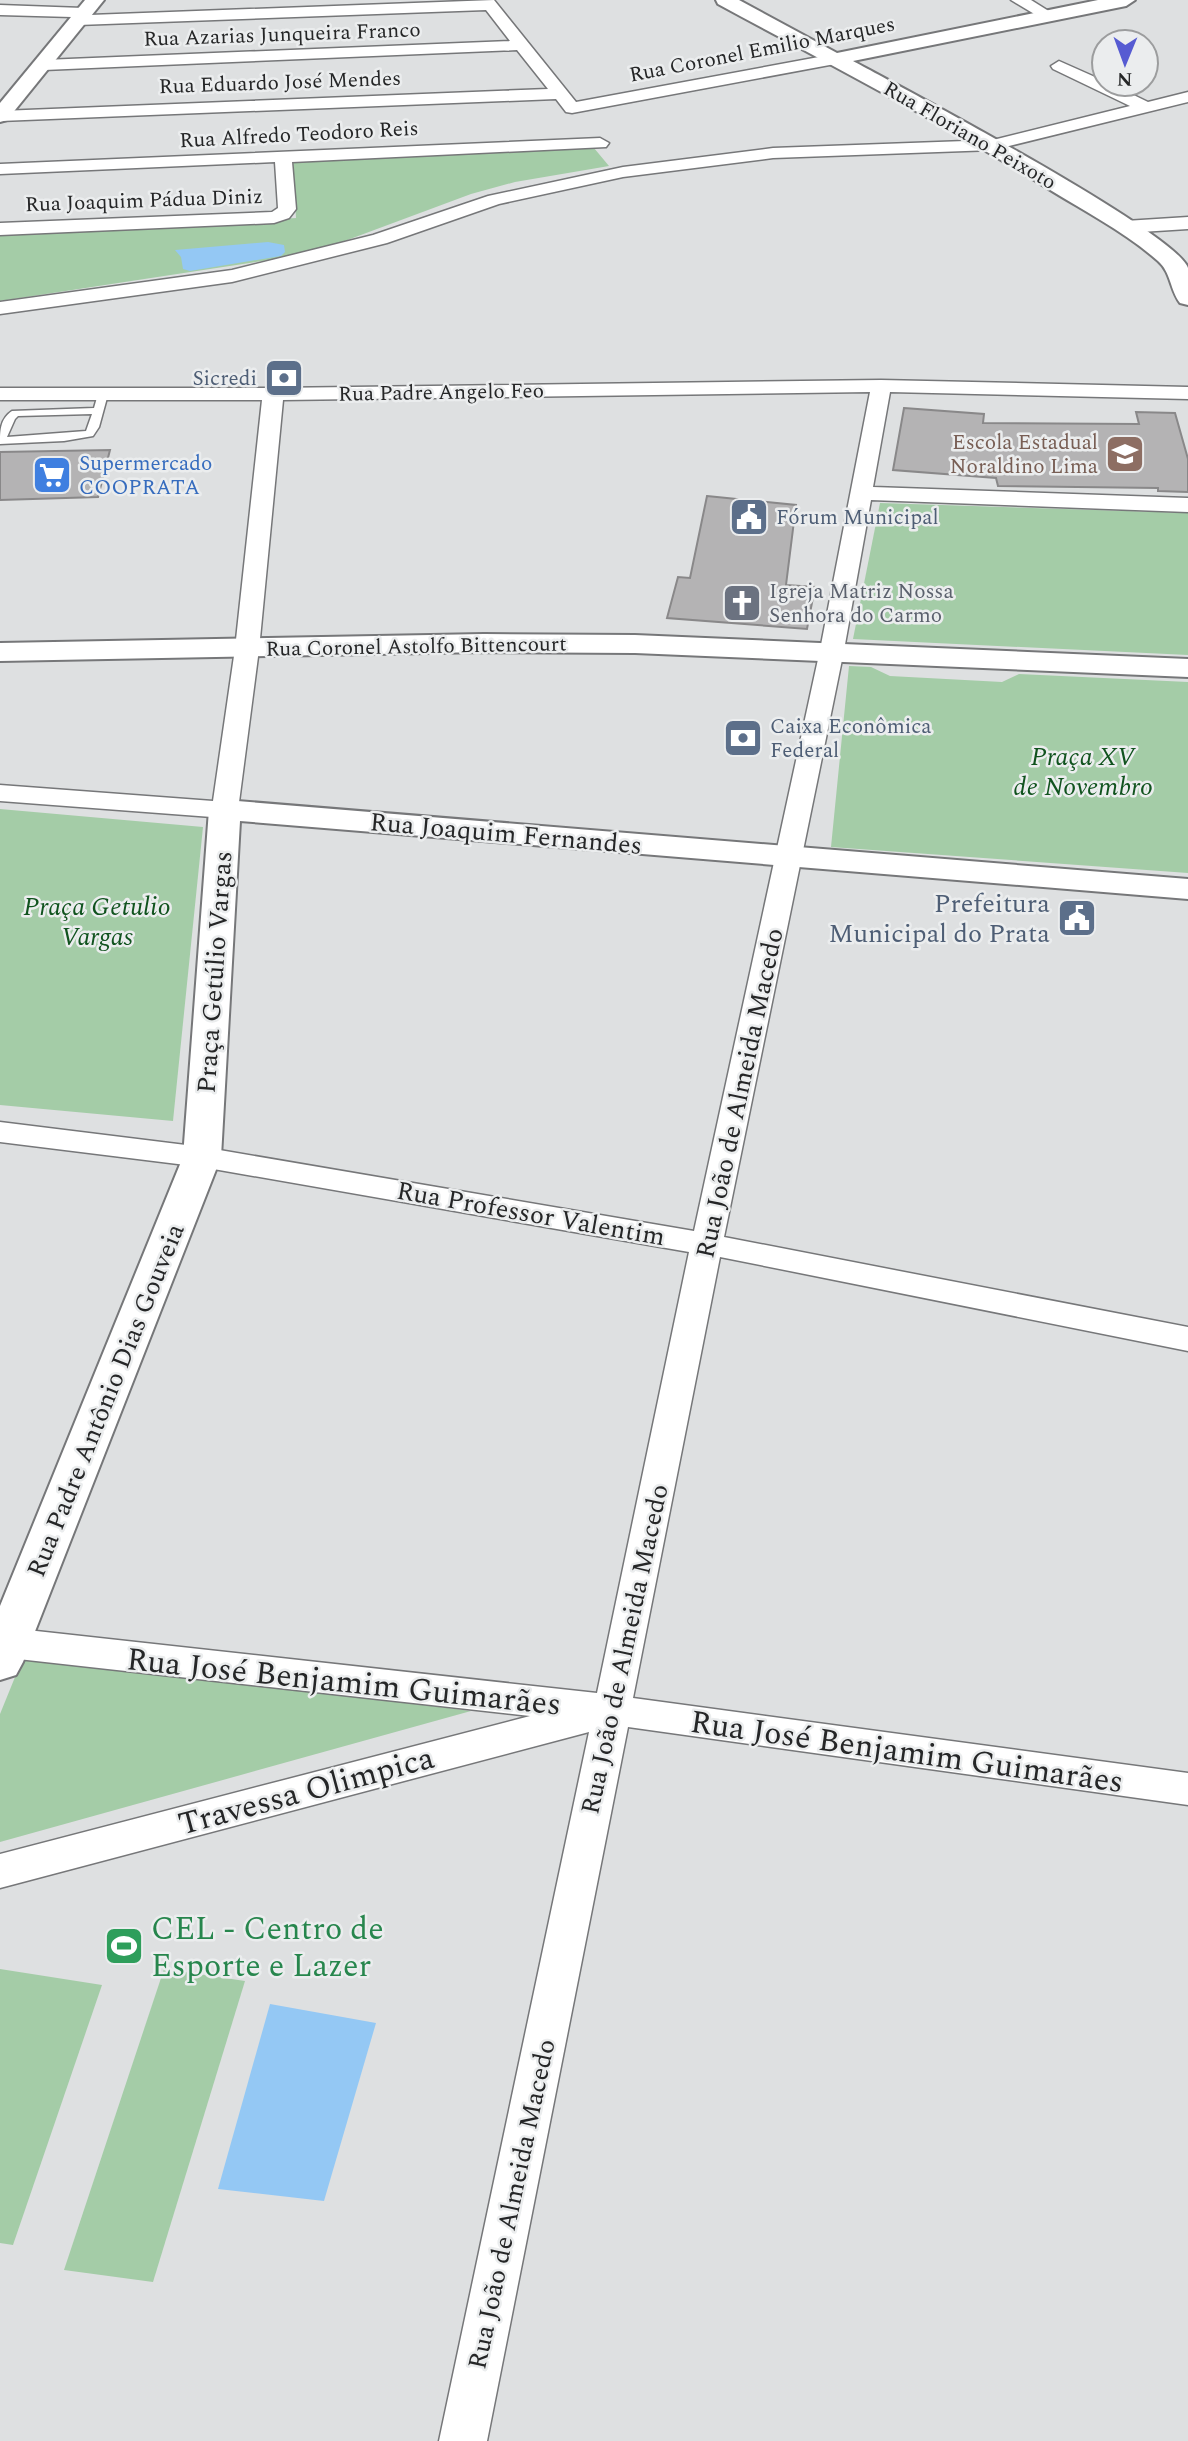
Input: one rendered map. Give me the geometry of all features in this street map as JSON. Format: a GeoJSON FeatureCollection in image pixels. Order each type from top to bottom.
{"type":"FeatureCollection","features":[{"type":"Feature","properties":{"kind":"street","name":"Rua Floriano Peixoto"},"geometry":{"type":"LineString","coordinates":[[725,0],[993,145],[1125,227],[1167,257],[1178,270],[1188,298]]}},
{"type":"Feature","properties":{"kind":"street"},"geometry":{"type":"LineString","coordinates":[[1019,0],[1047,15]]}},
{"type":"Feature","properties":{"kind":"street","name":"Rua Coronel Emilio Marques"},"geometry":{"type":"LineString","coordinates":[[572,108],[835,59],[1126,0]]}},
{"type":"Feature","properties":{"kind":"street"},"geometry":{"type":"LineString","coordinates":[[0,10],[86,11],[488,2],[622,172]]}},
{"type":"Feature","properties":{"kind":"street"},"geometry":{"type":"LineString","coordinates":[[0,116],[86,11]]}},
{"type":"Feature","properties":{"kind":"street","name":"Rua Azarias Junqueira Franco"},"geometry":{"type":"LineString","coordinates":[[44,65],[522,45]]}},
{"type":"Feature","properties":{"kind":"street"},"geometry":{"type":"LineString","coordinates":[[1059,66],[1146,107]]}},
{"type":"Feature","properties":{"kind":"street","name":"Rua Eduardo José Mendes"},"geometry":{"type":"LineString","coordinates":[[0,116],[561,94]]}},
{"type":"Feature","properties":{"kind":"street"},"geometry":{"type":"LineString","coordinates":[[0,308],[232,276],[380,239],[495,200],[622,172],[773,153],[993,145],[1188,97]]}},
{"type":"Feature","properties":{"kind":"street","name":"Rua Alfredo Teodoro Reis"},"geometry":{"type":"LineString","coordinates":[[0,169],[600,143]]}},
{"type":"Feature","properties":{"kind":"street","name":"Rua Joaquim Pádua Diniz"},"geometry":{"type":"LineString","coordinates":[[0,229],[257,219],[283,214],[287,209],[283,158]]}},
{"type":"Feature","properties":{"kind":"street"},"geometry":{"type":"LineString","coordinates":[[1125,227],[1188,223]]}},
{"type":"Feature","properties":{"kind":"street"},"geometry":{"type":"LineString","coordinates":[[1188,393],[881,386],[832,650],[788,856],[1188,889]]}},
{"type":"Feature","properties":{"kind":"street","name":"Rua Padre Angelo Feo"},"geometry":{"type":"LineString","coordinates":[[0,394],[101,403],[273,394],[881,386]]}},
{"type":"Feature","properties":{"kind":"street"},"geometry":{"type":"LineString","coordinates":[[0,793],[225,810],[247,649],[273,394]]}},
{"type":"Feature","properties":{"kind":"street"},"geometry":{"type":"LineString","coordinates":[[863,493],[1188,505]]}},
{"type":"Feature","properties":{"kind":"street","name":"Rua Coronel Astolfo Bittencourt"},"geometry":{"type":"LineString","coordinates":[[0,652],[553,643],[832,650]]}},
{"type":"Feature","properties":{"kind":"street"},"geometry":{"type":"LineString","coordinates":[[832,650],[1188,668]]}},
{"type":"Feature","properties":{"kind":"street","name":"Rua Joaquim Fernandes"},"geometry":{"type":"LineString","coordinates":[[225,810],[788,856]]}},
{"type":"Feature","properties":{"kind":"street","name":"Praça Getúlio Vargas"},"geometry":{"type":"LineString","coordinates":[[202,1157],[225,810]]}},
{"type":"Feature","properties":{"kind":"street","name":"Rua João de Almeida Macedo"},"geometry":{"type":"LineString","coordinates":[[463,2441],[788,856]]}},
{"type":"Feature","properties":{"kind":"street"},"geometry":{"type":"LineString","coordinates":[[0,1132],[202,1157]]}},
{"type":"Feature","properties":{"kind":"street","name":"Rua Professor Valentim"},"geometry":{"type":"LineString","coordinates":[[202,1157],[707,1244],[1188,1339]]}},
{"type":"Feature","properties":{"kind":"street","name":"Rua Padre Antônio Dias Gouveia"},"geometry":{"type":"LineString","coordinates":[[3,1649],[202,1157]]}},
{"type":"Feature","properties":{"kind":"street","name":"Rua José Benjamim Guimarães"},"geometry":{"type":"LineString","coordinates":[[3,1649],[612,1710],[1188,1789]]}},
{"type":"Feature","properties":{"kind":"street","name":"Travessa Olimpica"},"geometry":{"type":"LineString","coordinates":[[0,1871],[612,1710]]}},
{"type":"Feature","properties":{"kind":"lane"},"geometry":{"type":"LineString","coordinates":[[0,441],[10,417],[16,413],[49,425],[89,434],[94,427],[101,403]]}},
{"type":"Feature","properties":{"kind":"lane"},"geometry":{"type":"LineString","coordinates":[[0,441],[49,425],[101,403]]}},
{"type":"Feature","properties":{"kind":"green space"},"geometry":{"type":"Polygon","coordinates":[[[594,148],[609,166],[515,182],[471,194],[342,242],[288,257],[0,301],[0,233],[296,218],[293,162],[594,148]]]}},
{"type":"Feature","properties":{"kind":"green space"},"geometry":{"type":"Polygon","coordinates":[[[880,503],[1188,513],[1188,655],[853,639],[880,503]]]}},
{"type":"Feature","properties":{"kind":"green space","name":"Praça XV de Novembro"},"geometry":{"type":"Polygon","coordinates":[[[849,666],[871,667],[890,676],[1002,682],[1019,674],[1188,682],[1188,873],[831,847],[849,666]]]}},
{"type":"Feature","properties":{"kind":"green space","name":"Praça Getulio Vargas"},"geometry":{"type":"Polygon","coordinates":[[[0,809],[203,827],[173,1121],[0,1105],[0,809]]]}},
{"type":"Feature","properties":{"kind":"green space"},"geometry":{"type":"Polygon","coordinates":[[[24,1655],[471,1711],[0,1842],[0,1714],[24,1655]]]}},
{"type":"Feature","properties":{"kind":"green space"},"geometry":{"type":"Polygon","coordinates":[[[0,1969],[102,1985],[13,2245],[0,2243],[0,1969]]]}},
{"type":"Feature","properties":{"kind":"green space"},"geometry":{"type":"Polygon","coordinates":[[[164,1969],[245,1981],[153,2282],[64,2270],[164,1969]]]}},
{"type":"Feature","properties":{"kind":"water"},"geometry":{"type":"Polygon","coordinates":[[[268,242],[284,245],[285,252],[281,256],[190,271],[183,269],[181,257],[175,250],[268,242]]]}},
{"type":"Feature","properties":{"kind":"water"},"geometry":{"type":"Polygon","coordinates":[[[270,2004],[376,2023],[324,2201],[218,2189],[270,2004]]]}},
{"type":"Feature","properties":{"kind":"building"},"geometry":{"type":"Polygon","coordinates":[[[904,408],[984,414],[983,423],[1139,424],[1136,412],[1175,413],[1188,459],[1188,492],[1158,491],[1158,488],[998,486],[996,478],[893,470],[904,408]]]}},
{"type":"Feature","properties":{"kind":"building","name":"Supermercado COOPRATA"},"geometry":{"type":"Polygon","coordinates":[[[110,450],[98,497],[0,500],[0,452],[110,450]]]}},
{"type":"Feature","properties":{"kind":"building"},"geometry":{"type":"Polygon","coordinates":[[[707,496],[796,505],[786,585],[815,587],[807,629],[667,618],[678,577],[690,578],[707,496]]]}},
{"type":"Feature","properties":{"kind":"place","name":"Sicredi"},"geometry":{"type":"Point","coordinates":[284,378]}},
{"type":"Feature","properties":{"kind":"place","name":"Escola Estadual Noraldino Lima"},"geometry":{"type":"Point","coordinates":[1125,454]}},
{"type":"Feature","properties":{"kind":"place","name":"Supermercado COOPRATA"},"geometry":{"type":"Point","coordinates":[52,475]}},
{"type":"Feature","properties":{"kind":"place","name":"Fórum Municipal"},"geometry":{"type":"Point","coordinates":[749,517]}},
{"type":"Feature","properties":{"kind":"place","name":"Igreja Matriz Nossa Senhora do Carmo"},"geometry":{"type":"Point","coordinates":[742,603]}},
{"type":"Feature","properties":{"kind":"place","name":"Caixa Econômica Federal"},"geometry":{"type":"Point","coordinates":[743,738]}},
{"type":"Feature","properties":{"kind":"place","name":"Prefeitura Municipal do Prata"},"geometry":{"type":"Point","coordinates":[1077,918]}},
{"type":"Feature","properties":{"kind":"place","name":"CEL - Centro de Esporte e Lazer"},"geometry":{"type":"Point","coordinates":[124,1946]}}]}
